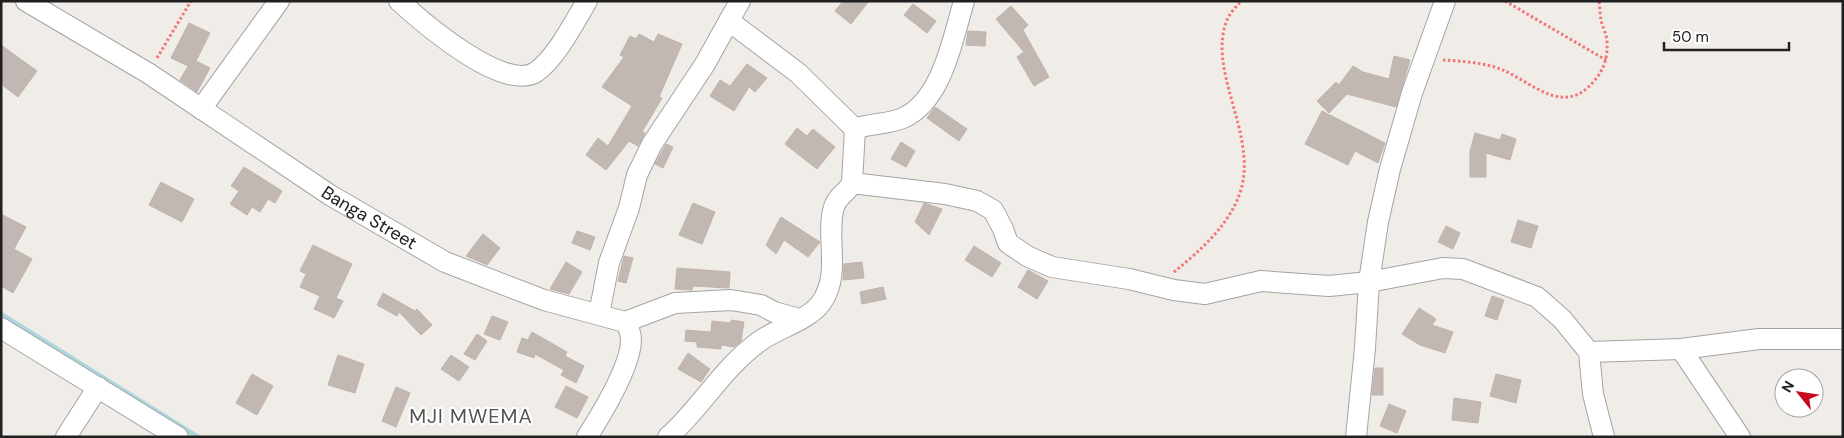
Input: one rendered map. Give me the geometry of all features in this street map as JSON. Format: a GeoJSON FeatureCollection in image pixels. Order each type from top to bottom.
{"type":"FeatureCollection","features":[{"type":"Feature","properties":{"kind":"street","name":"Banga Street"},"geometry":{"type":"LineString","coordinates":[[26,1],[148,73],[330,195],[445,262],[544,300],[626,322]]}},
{"type":"Feature","properties":{"kind":"street"},"geometry":{"type":"LineString","coordinates":[[201,109],[279,1]]}},
{"type":"Feature","properties":{"kind":"street"},"geometry":{"type":"LineString","coordinates":[[399,1],[422,21],[471,56],[494,69],[517,77],[535,73],[550,58],[587,1]]}},
{"type":"Feature","properties":{"kind":"street"},"geometry":{"type":"LineString","coordinates":[[599,314],[609,263],[629,208],[637,175],[652,144],[705,64],[740,1]]}},
{"type":"Feature","properties":{"kind":"street"},"geometry":{"type":"LineString","coordinates":[[855,130],[870,124],[902,119],[925,102],[944,66],[964,1]]}},
{"type":"Feature","properties":{"kind":"street"},"geometry":{"type":"LineString","coordinates":[[1356,437],[1363,376],[1369,282],[1390,169],[1412,93],[1444,1]]}},
{"type":"Feature","properties":{"kind":"street"},"geometry":{"type":"LineString","coordinates":[[668,437],[689,419],[701,400],[760,341],[799,319],[820,304],[827,292],[833,259],[834,206],[852,183],[855,130],[798,73],[729,21]]}},
{"type":"Feature","properties":{"kind":"street"},"geometry":{"type":"LineString","coordinates":[[852,183],[946,194],[977,201],[992,210],[1008,243],[1028,256],[1052,266],[1205,294],[1261,281],[1329,286],[1369,282],[1443,268],[1463,269],[1537,297],[1562,319],[1589,352],[1593,394],[1604,437]]}},
{"type":"Feature","properties":{"kind":"street"},"geometry":{"type":"LineString","coordinates":[[587,437],[604,409],[627,359],[631,342],[630,331],[626,322],[675,303],[731,300],[761,305],[774,312],[799,319]]}},
{"type":"Feature","properties":{"kind":"street"},"geometry":{"type":"LineString","coordinates":[[1,328],[178,437]]}},
{"type":"Feature","properties":{"kind":"street"},"geometry":{"type":"LineString","coordinates":[[1589,352],[1681,349],[1759,339],[1843,339]]}},
{"type":"Feature","properties":{"kind":"street"},"geometry":{"type":"LineString","coordinates":[[1681,349],[1740,437]]}},
{"type":"Feature","properties":{"kind":"street"},"geometry":{"type":"LineString","coordinates":[[66,437],[98,386]]}},
{"type":"Feature","properties":{"kind":"path"},"geometry":{"type":"LineString","coordinates":[[148,73],[191,1]]}},
{"type":"Feature","properties":{"kind":"path"},"geometry":{"type":"LineString","coordinates":[[1156,286],[1201,250],[1236,202],[1242,185],[1242,139],[1225,73],[1222,41],[1228,19],[1241,1]]}},
{"type":"Feature","properties":{"kind":"path"},"geometry":{"type":"LineString","coordinates":[[1505,1],[1606,60]]}},
{"type":"Feature","properties":{"kind":"path"},"geometry":{"type":"LineString","coordinates":[[1425,60],[1459,60],[1502,70],[1544,94],[1559,98],[1578,95],[1586,91],[1600,74],[1606,60],[1608,41],[1602,22],[1599,1]]}},
{"type":"Feature","properties":{"kind":"building"},"geometry":{"type":"Polygon","coordinates":[[[843,1],[869,1],[851,24],[835,11],[843,1]]]}},
{"type":"Feature","properties":{"kind":"building"},"geometry":{"type":"Polygon","coordinates":[[[913,4],[936,21],[927,33],[904,15],[913,4]]]}},
{"type":"Feature","properties":{"kind":"building"},"geometry":{"type":"Polygon","coordinates":[[[1011,6],[1028,25],[1023,30],[1049,77],[1034,86],[1017,57],[1024,52],[996,19],[1011,6]]]}},
{"type":"Feature","properties":{"kind":"building"},"geometry":{"type":"Polygon","coordinates":[[[189,23],[210,33],[196,61],[210,68],[197,92],[180,80],[188,66],[171,58],[189,23]]]}},
{"type":"Feature","properties":{"kind":"building"},"geometry":{"type":"Polygon","coordinates":[[[968,31],[986,32],[985,46],[966,45],[968,31]]]}},
{"type":"Feature","properties":{"kind":"building"},"geometry":{"type":"Polygon","coordinates":[[[639,34],[654,42],[658,34],[682,44],[659,97],[662,98],[642,132],[645,133],[638,146],[629,141],[606,170],[586,155],[598,138],[608,146],[632,106],[602,87],[624,57],[620,55],[630,36],[636,39],[639,34]]]}},
{"type":"Feature","properties":{"kind":"building"},"geometry":{"type":"Polygon","coordinates":[[[1,45],[37,71],[18,97],[1,84],[1,45]]]}},
{"type":"Feature","properties":{"kind":"building"},"geometry":{"type":"Polygon","coordinates":[[[1394,56],[1410,60],[1396,107],[1347,94],[1329,113],[1317,101],[1336,82],[1339,85],[1353,66],[1363,72],[1389,79],[1394,56]]]}},
{"type":"Feature","properties":{"kind":"building"},"geometry":{"type":"Polygon","coordinates":[[[747,64],[767,78],[755,92],[749,87],[734,111],[710,96],[720,80],[730,86],[747,64]]]}},
{"type":"Feature","properties":{"kind":"building"},"geometry":{"type":"Polygon","coordinates":[[[935,107],[967,129],[959,141],[927,118],[935,107]]]}},
{"type":"Feature","properties":{"kind":"building"},"geometry":{"type":"Polygon","coordinates":[[[1322,111],[1385,143],[1378,163],[1355,151],[1348,165],[1305,144],[1322,111]]]}},
{"type":"Feature","properties":{"kind":"building"},"geometry":{"type":"Polygon","coordinates":[[[797,128],[807,136],[813,129],[835,147],[817,169],[785,144],[797,128]]]}},
{"type":"Feature","properties":{"kind":"building"},"geometry":{"type":"Polygon","coordinates":[[[1475,133],[1500,140],[1502,134],[1516,139],[1510,160],[1486,153],[1486,177],[1470,177],[1470,151],[1475,133]]]}},
{"type":"Feature","properties":{"kind":"building"},"geometry":{"type":"Polygon","coordinates":[[[901,142],[915,151],[906,167],[891,159],[901,142]]]}},
{"type":"Feature","properties":{"kind":"building"},"geometry":{"type":"Polygon","coordinates":[[[666,144],[673,147],[663,168],[655,164],[666,144]]]}},
{"type":"Feature","properties":{"kind":"building"},"geometry":{"type":"Polygon","coordinates":[[[244,167],[282,191],[275,203],[268,199],[260,212],[252,207],[247,215],[230,204],[239,191],[231,186],[244,167]]]}},
{"type":"Feature","properties":{"kind":"building"},"geometry":{"type":"Polygon","coordinates":[[[161,182],[194,199],[182,222],[149,205],[161,182]]]}},
{"type":"Feature","properties":{"kind":"building"},"geometry":{"type":"Polygon","coordinates":[[[693,203],[715,212],[702,244],[679,235],[693,203]]]}},
{"type":"Feature","properties":{"kind":"building"},"geometry":{"type":"Polygon","coordinates":[[[924,203],[942,209],[929,235],[915,222],[924,203]]]}},
{"type":"Feature","properties":{"kind":"building"},"geometry":{"type":"Polygon","coordinates":[[[1,214],[26,227],[14,249],[32,259],[13,293],[1,286],[1,214]]]}},
{"type":"Feature","properties":{"kind":"building"},"geometry":{"type":"Polygon","coordinates":[[[781,217],[820,242],[808,257],[784,240],[776,254],[766,245],[781,217]]]}},
{"type":"Feature","properties":{"kind":"building"},"geometry":{"type":"Polygon","coordinates":[[[1518,220],[1538,226],[1531,248],[1511,242],[1518,220]]]}},
{"type":"Feature","properties":{"kind":"building"},"geometry":{"type":"Polygon","coordinates":[[[1446,226],[1460,233],[1453,249],[1438,242],[1446,226]]]}},
{"type":"Feature","properties":{"kind":"building"},"geometry":{"type":"Polygon","coordinates":[[[577,231],[595,237],[590,250],[572,243],[577,231]]]}},
{"type":"Feature","properties":{"kind":"building"},"geometry":{"type":"Polygon","coordinates":[[[483,234],[500,248],[487,265],[466,256],[483,234]]]}},
{"type":"Feature","properties":{"kind":"building"},"geometry":{"type":"Polygon","coordinates":[[[313,245],[352,264],[336,298],[343,301],[334,318],[314,309],[320,296],[300,287],[306,274],[300,271],[313,245]]]}},
{"type":"Feature","properties":{"kind":"building"},"geometry":{"type":"Polygon","coordinates":[[[974,246],[1001,263],[992,277],[965,260],[974,246]]]}},
{"type":"Feature","properties":{"kind":"building"},"geometry":{"type":"Polygon","coordinates":[[[624,256],[633,258],[626,283],[618,281],[624,256]]]}},
{"type":"Feature","properties":{"kind":"building"},"geometry":{"type":"Polygon","coordinates":[[[566,262],[582,272],[569,294],[550,289],[566,262]]]}},
{"type":"Feature","properties":{"kind":"building"},"geometry":{"type":"Polygon","coordinates":[[[862,262],[864,278],[843,280],[844,264],[862,262]]]}},
{"type":"Feature","properties":{"kind":"building"},"geometry":{"type":"Polygon","coordinates":[[[677,268],[730,272],[729,288],[693,286],[692,290],[675,289],[677,268]]]}},
{"type":"Feature","properties":{"kind":"building"},"geometry":{"type":"Polygon","coordinates":[[[1028,270],[1048,281],[1037,299],[1018,287],[1028,270]]]}},
{"type":"Feature","properties":{"kind":"building"},"geometry":{"type":"Polygon","coordinates":[[[883,287],[886,299],[862,304],[860,292],[883,287]]]}},
{"type":"Feature","properties":{"kind":"building"},"geometry":{"type":"Polygon","coordinates":[[[383,293],[415,311],[417,309],[432,325],[421,335],[399,312],[397,316],[377,305],[383,293]]]}},
{"type":"Feature","properties":{"kind":"building"},"geometry":{"type":"Polygon","coordinates":[[[1492,296],[1504,300],[1497,320],[1485,316],[1492,296]]]}},
{"type":"Feature","properties":{"kind":"building"},"geometry":{"type":"Polygon","coordinates":[[[1419,308],[1436,319],[1432,325],[1453,332],[1445,353],[1420,345],[1402,334],[1419,308]]]}},
{"type":"Feature","properties":{"kind":"building"},"geometry":{"type":"Polygon","coordinates":[[[492,316],[508,322],[500,340],[484,334],[492,316]]]}},
{"type":"Feature","properties":{"kind":"building"},"geometry":{"type":"Polygon","coordinates":[[[731,320],[744,322],[741,341],[734,347],[721,345],[721,349],[697,347],[697,342],[685,341],[686,330],[711,332],[712,321],[731,323],[731,320]]]}},
{"type":"Feature","properties":{"kind":"building"},"geometry":{"type":"Polygon","coordinates":[[[532,332],[567,352],[565,356],[584,366],[576,383],[561,375],[564,370],[535,354],[534,358],[517,352],[522,338],[528,340],[532,332]]]}},
{"type":"Feature","properties":{"kind":"building"},"geometry":{"type":"Polygon","coordinates":[[[477,334],[487,341],[475,360],[464,354],[477,334]]]}},
{"type":"Feature","properties":{"kind":"building"},"geometry":{"type":"Polygon","coordinates":[[[688,353],[710,369],[701,382],[678,369],[688,353]]]}},
{"type":"Feature","properties":{"kind":"building"},"geometry":{"type":"Polygon","coordinates":[[[338,355],[364,364],[355,393],[328,385],[338,355]]]}},
{"type":"Feature","properties":{"kind":"building"},"geometry":{"type":"Polygon","coordinates":[[[451,355],[469,367],[459,381],[441,369],[451,355]]]}},
{"type":"Feature","properties":{"kind":"building"},"geometry":{"type":"Polygon","coordinates":[[[1375,368],[1383,368],[1383,395],[1372,395],[1375,368]]]}},
{"type":"Feature","properties":{"kind":"building"},"geometry":{"type":"Polygon","coordinates":[[[252,374],[273,386],[257,415],[236,403],[252,374]]]}},
{"type":"Feature","properties":{"kind":"building"},"geometry":{"type":"Polygon","coordinates":[[[1496,374],[1521,380],[1516,403],[1490,396],[1496,374]]]}},
{"type":"Feature","properties":{"kind":"building"},"geometry":{"type":"Polygon","coordinates":[[[566,386],[588,397],[577,418],[555,407],[566,386]]]}},
{"type":"Feature","properties":{"kind":"building"},"geometry":{"type":"Polygon","coordinates":[[[396,387],[410,393],[396,427],[382,421],[396,387]]]}},
{"type":"Feature","properties":{"kind":"building"},"geometry":{"type":"Polygon","coordinates":[[[1454,398],[1481,402],[1478,423],[1452,420],[1454,398]]]}},
{"type":"Feature","properties":{"kind":"building"},"geometry":{"type":"Polygon","coordinates":[[[1389,404],[1406,411],[1397,433],[1380,426],[1389,404]]]}},
{"type":"Feature","properties":{"kind":"waterway"},"geometry":{"type":"LineString","coordinates":[[1,314],[198,437]]}},
{"type":"Feature","properties":{"kind":"district","name":"MJI MWEMA"},"geometry":{"type":"Point","coordinates":[471,416]}}]}
